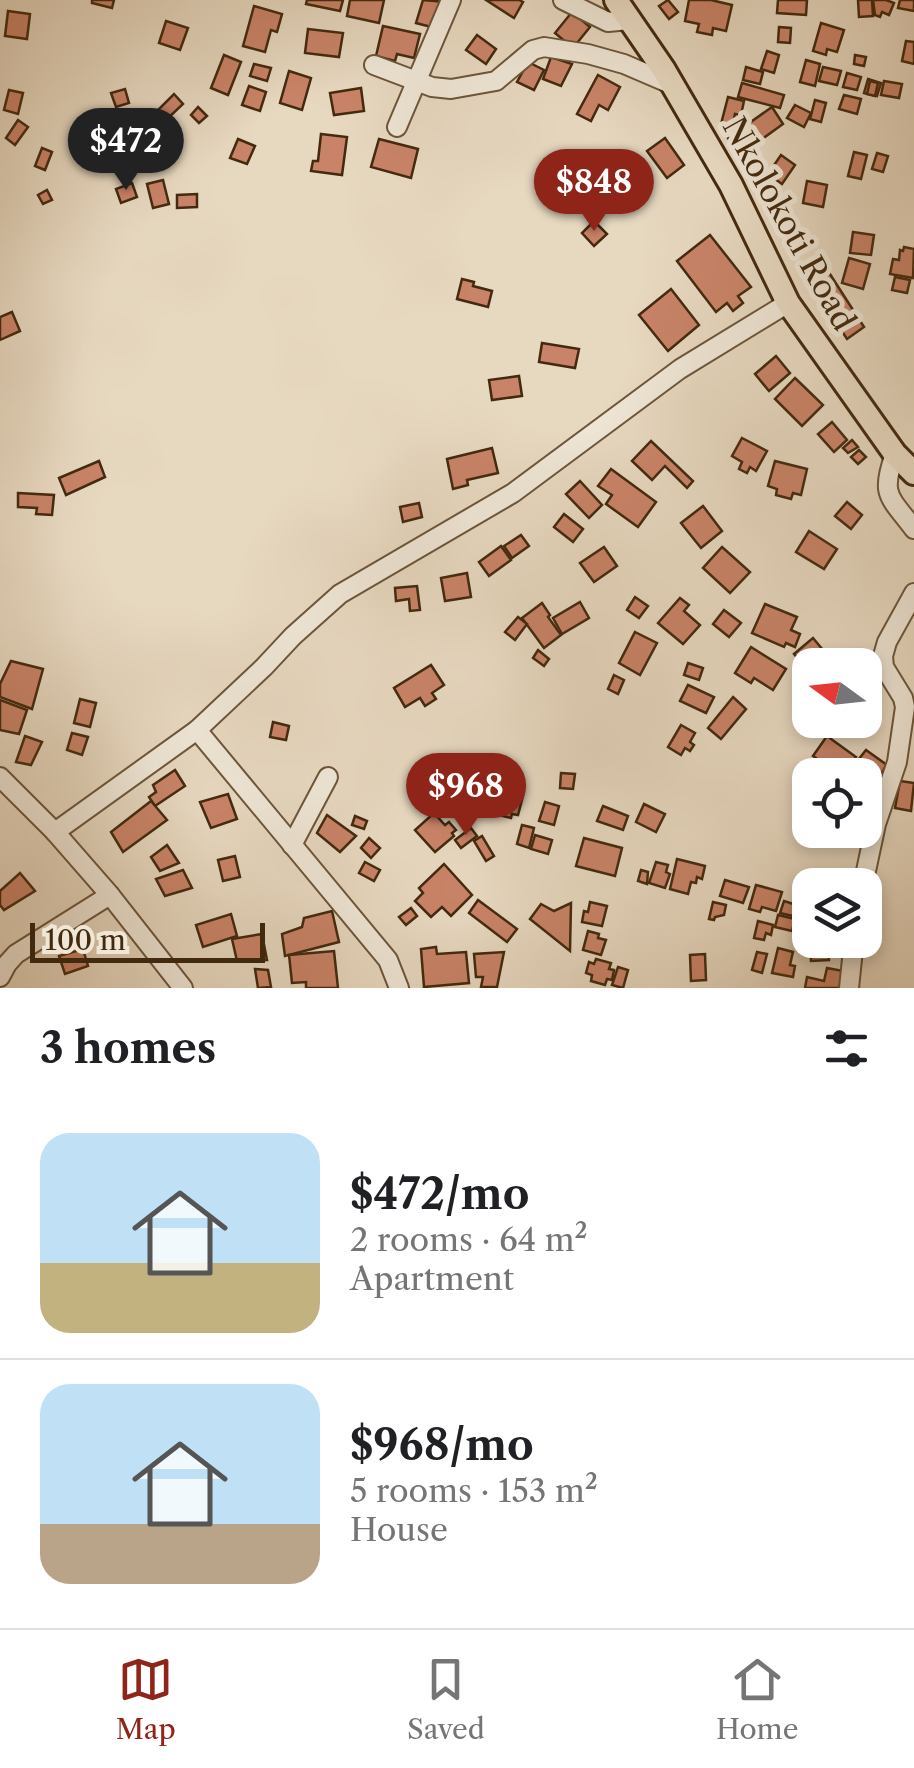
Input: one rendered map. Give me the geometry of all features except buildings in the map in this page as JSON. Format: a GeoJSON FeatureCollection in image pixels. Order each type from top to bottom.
{"type":"FeatureCollection","features":[{"type":"Feature","properties":{"kind":"main road","name":"Nkolokoti Road"},"geometry":{"type":"LineString","coordinates":[[622,10],[673,85],[730,185],[788,302],[908,465]]}},
{"type":"Feature","properties":{"kind":"street"},"geometry":{"type":"LineString","coordinates":[[397,128],[451,0]]}},
{"type":"Feature","properties":{"kind":"street"},"geometry":{"type":"LineString","coordinates":[[563,0],[608,22],[622,10]]}},
{"type":"Feature","properties":{"kind":"street"},"geometry":{"type":"LineString","coordinates":[[374,65],[451,89],[496,81],[533,50],[544,47],[624,64],[673,85]]}},
{"type":"Feature","properties":{"kind":"street"},"geometry":{"type":"LineString","coordinates":[[55,832],[197,730],[340,594],[512,492],[680,369],[788,302]]}},
{"type":"Feature","properties":{"kind":"street"},"geometry":{"type":"LineString","coordinates":[[908,465],[886,484],[888,496],[914,529]]}},
{"type":"Feature","properties":{"kind":"street"},"geometry":{"type":"LineString","coordinates":[[867,868],[876,824],[897,762],[904,707],[883,656],[914,593]]}},
{"type":"Feature","properties":{"kind":"street"},"geometry":{"type":"LineString","coordinates":[[197,730],[388,960],[399,988]]}},
{"type":"Feature","properties":{"kind":"street"},"geometry":{"type":"LineString","coordinates":[[0,777],[110,895],[183,988]]}},
{"type":"Feature","properties":{"kind":"street"},"geometry":{"type":"LineString","coordinates":[[292,844],[328,777]]}},
{"type":"Feature","properties":{"kind":"street"},"geometry":{"type":"LineString","coordinates":[[0,977],[16,954],[110,895]]}},
{"type":"Feature","properties":{"kind":"street"},"geometry":{"type":"LineString","coordinates":[[849,988],[852,958]]}}]}
